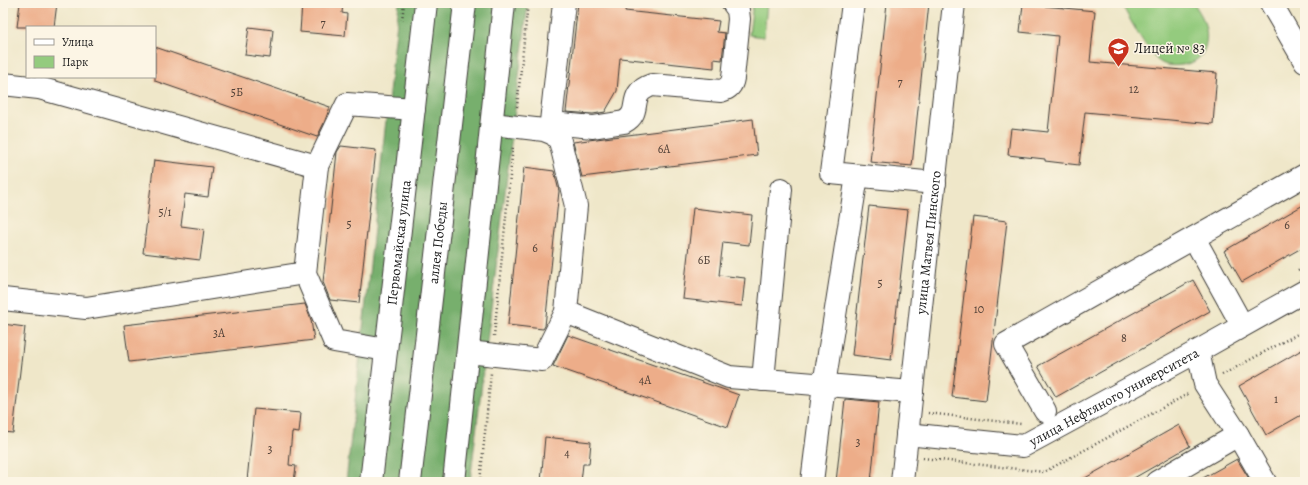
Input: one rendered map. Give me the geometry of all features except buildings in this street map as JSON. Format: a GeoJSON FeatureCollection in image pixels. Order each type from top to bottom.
{"type":"FeatureCollection","features":[{"type":"Feature","properties":{"kind":"street","name":"Первомайская улица"},"geometry":{"type":"LineString","coordinates":[[371,482],[426,3]]}},
{"type":"Feature","properties":{"kind":"street","name":"аллея Победы"},"geometry":{"type":"LineString","coordinates":[[410,482],[465,3]]}},
{"type":"Feature","properties":{"kind":"street"},"geometry":{"type":"LineString","coordinates":[[454,482],[504,3]]}},
{"type":"Feature","properties":{"kind":"street"},"geometry":{"type":"LineString","coordinates":[[468,352],[542,360],[566,312],[576,206],[562,146],[557,137],[555,118],[564,3]]}},
{"type":"Feature","properties":{"kind":"street"},"geometry":{"type":"LineString","coordinates":[[492,124],[515,126],[555,118],[593,127],[628,120],[633,114],[636,98],[639,92],[652,85],[721,91],[728,88],[733,78],[739,19],[738,10],[733,3]]}},
{"type":"Feature","properties":{"kind":"street"},"geometry":{"type":"LineString","coordinates":[[852,3],[831,173],[935,183]]}},
{"type":"Feature","properties":{"kind":"street","name":"улица Матвея Пинского"},"geometry":{"type":"LineString","coordinates":[[902,482],[954,3]]}},
{"type":"Feature","properties":{"kind":"street"},"geometry":{"type":"LineString","coordinates":[[1271,3],[1305,62]]}},
{"type":"Feature","properties":{"kind":"street"},"geometry":{"type":"LineString","coordinates":[[3,84],[39,88],[317,166]]}},
{"type":"Feature","properties":{"kind":"street"},"geometry":{"type":"LineString","coordinates":[[386,350],[334,341],[305,273],[317,166],[347,104],[414,109]]}},
{"type":"Feature","properties":{"kind":"street"},"geometry":{"type":"LineString","coordinates":[[1045,411],[1006,344],[1305,175]]}},
{"type":"Feature","properties":{"kind":"street"},"geometry":{"type":"LineString","coordinates":[[812,482],[824,385],[857,176]]}},
{"type":"Feature","properties":{"kind":"street"},"geometry":{"type":"LineString","coordinates":[[763,380],[781,189]]}},
{"type":"Feature","properties":{"kind":"street"},"geometry":{"type":"LineString","coordinates":[[1194,238],[1242,325]]}},
{"type":"Feature","properties":{"kind":"street"},"geometry":{"type":"LineString","coordinates":[[3,299],[86,308],[305,273]]}},
{"type":"Feature","properties":{"kind":"street","name":"улица Нефтяного университета"},"geometry":{"type":"LineString","coordinates":[[907,434],[1023,446],[1198,351],[1242,325],[1298,283]]}},
{"type":"Feature","properties":{"kind":"street"},"geometry":{"type":"LineString","coordinates":[[566,312],[729,377],[824,385],[911,402]]}},
{"type":"Feature","properties":{"kind":"street"},"geometry":{"type":"LineString","coordinates":[[1198,351],[1205,384],[1238,435],[1265,482]]}},
{"type":"Feature","properties":{"kind":"street"},"geometry":{"type":"LineString","coordinates":[[1157,482],[1238,435]]}},
{"type":"Feature","properties":{"kind":"path"},"geometry":{"type":"LineString","coordinates":[[480,482],[528,3]]}},
{"type":"Feature","properties":{"kind":"path"},"geometry":{"type":"LineString","coordinates":[[1298,283],[1305,268]]}},
{"type":"Feature","properties":{"kind":"path"},"geometry":{"type":"LineString","coordinates":[[911,402],[1022,424],[1045,411]]}},
{"type":"Feature","properties":{"kind":"green space"},"geometry":{"type":"Polygon","coordinates":[[[399,3],[528,3],[470,482],[346,482],[399,3]]]}},
{"type":"Feature","properties":{"kind":"green space"},"geometry":{"type":"Polygon","coordinates":[[[753,3],[767,3],[764,37],[749,35],[753,3]]]}},
{"type":"Feature","properties":{"kind":"green space"},"geometry":{"type":"Polygon","coordinates":[[[1121,3],[1194,3],[1202,17],[1206,30],[1207,37],[1204,51],[1195,61],[1189,64],[1173,66],[1160,62],[1145,44],[1121,3]]]}},
{"type":"Feature","properties":{"kind":"place","name":"Лицей № 83"},"geometry":{"type":"Point","coordinates":[1118,68]}}]}
